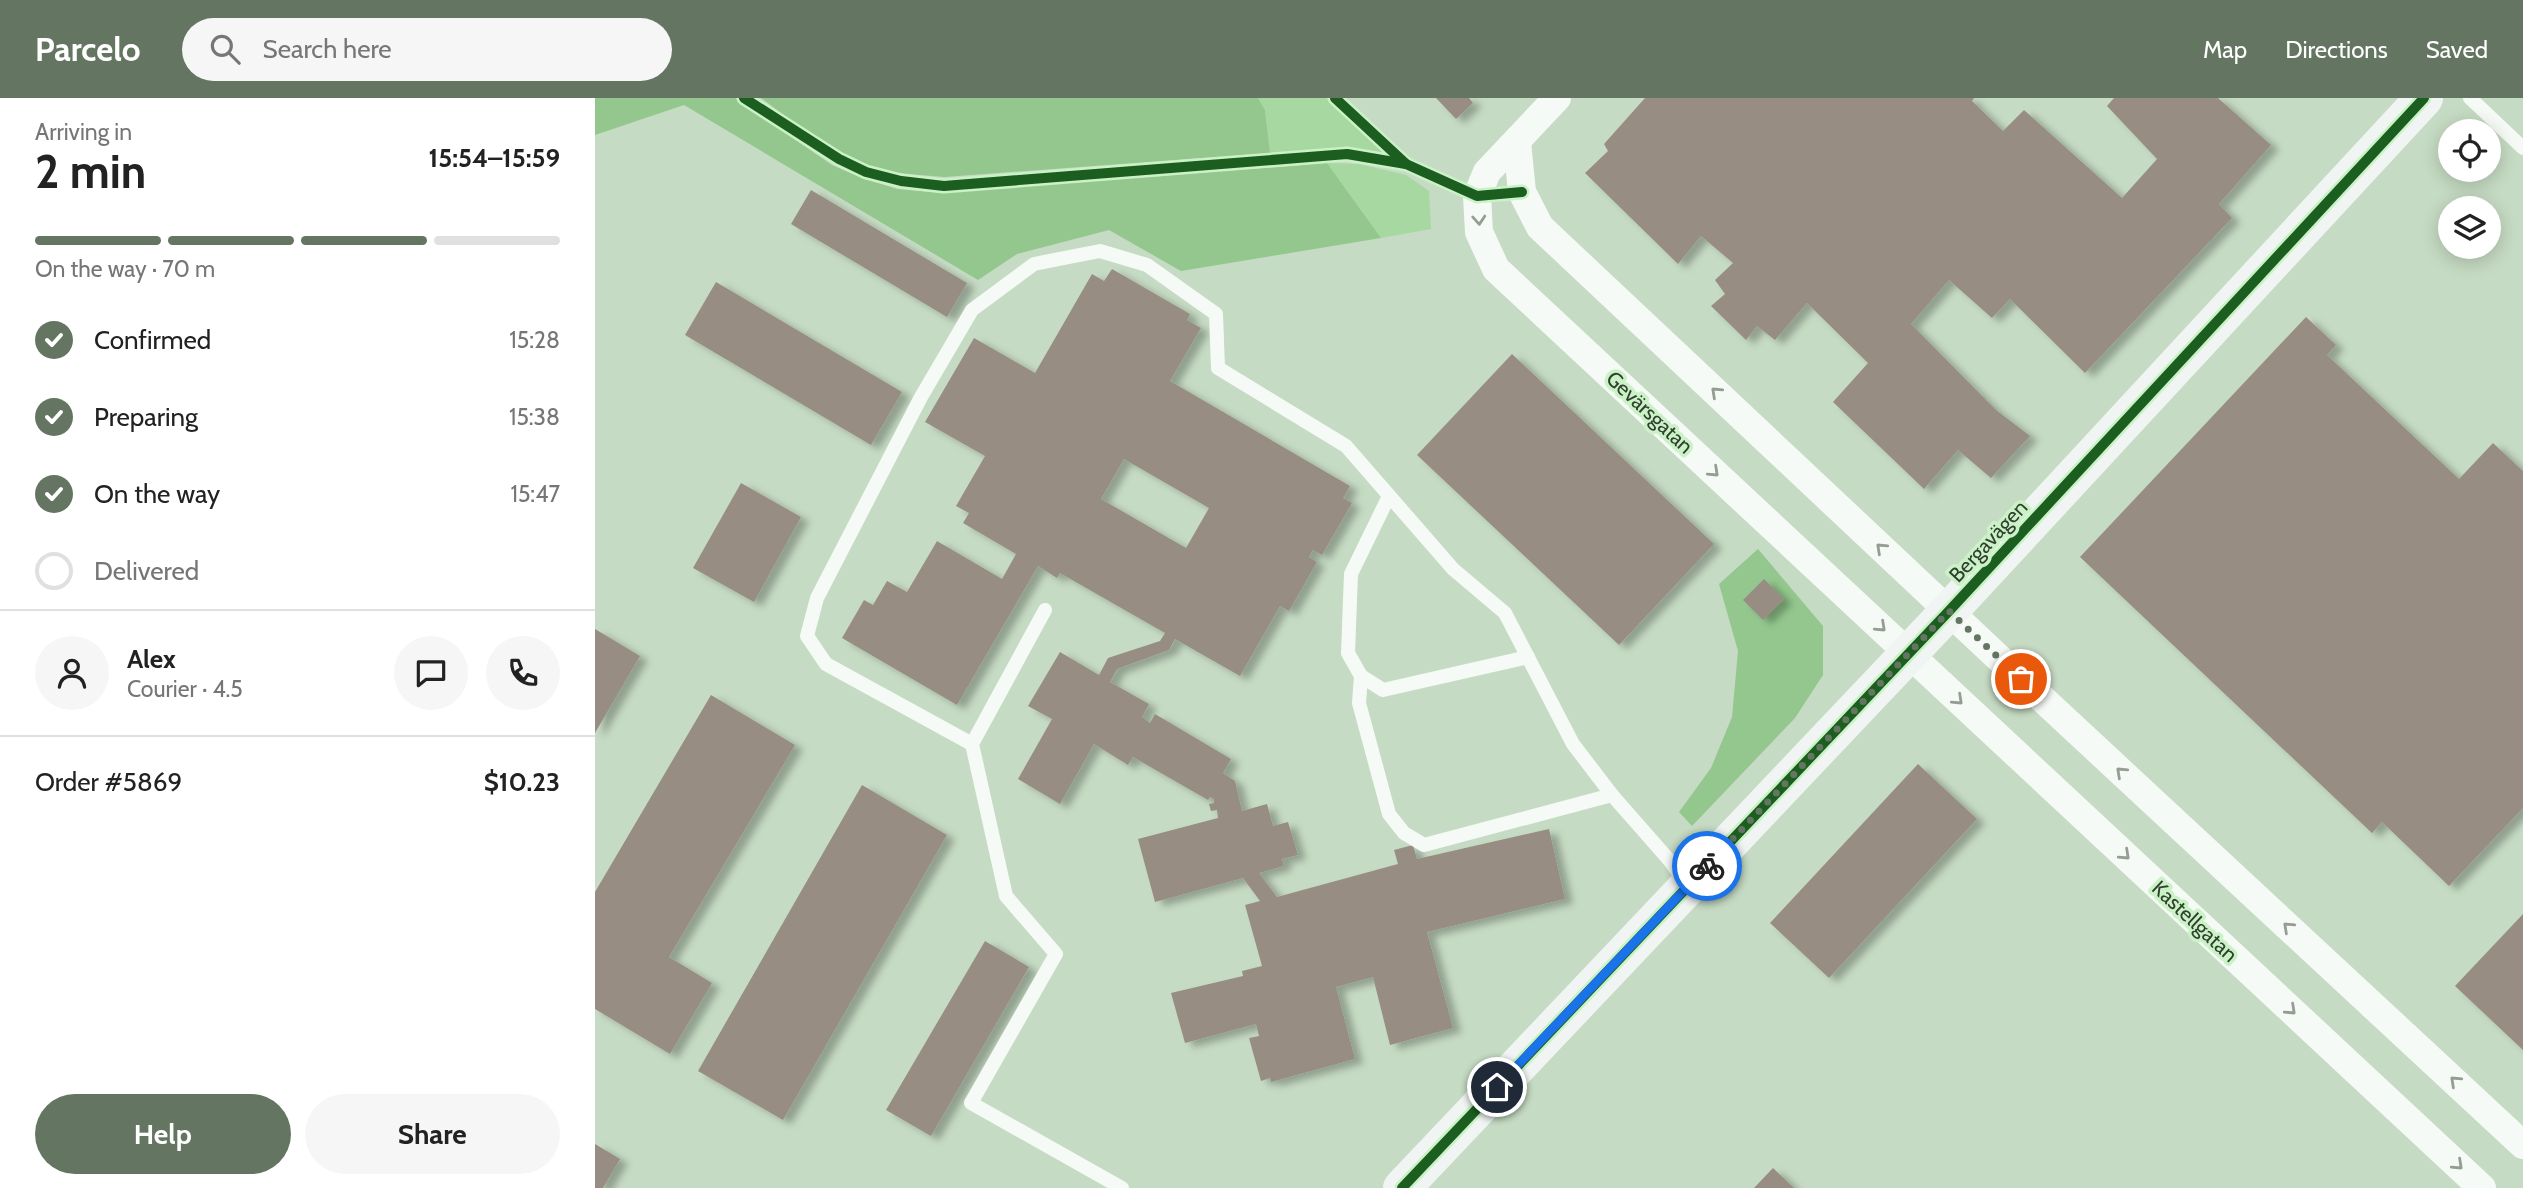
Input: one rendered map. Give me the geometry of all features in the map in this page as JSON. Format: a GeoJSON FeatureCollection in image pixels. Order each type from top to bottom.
{"type":"FeatureCollection","features":[{"type":"Feature","properties":{"kind":"street","name":"Gevärsgatan"},"geometry":{"type":"LineString","coordinates":[[1557,98],[1487,172],[1477,196],[1479,232],[1496,269],[1909,653]]}},
{"type":"Feature","properties":{"kind":"street","name":"Bergavägen"},"geometry":{"type":"LineString","coordinates":[[1402,1188],[1949,611],[2424,98]]}},
{"type":"Feature","properties":{"kind":"street"},"geometry":{"type":"LineString","coordinates":[[1517,142],[1522,192],[1540,227],[2523,1144]]}},
{"type":"Feature","properties":{"kind":"street","name":"Kastellgatan"},"geometry":{"type":"LineString","coordinates":[[1909,653],[2482,1188]]}},
{"type":"Feature","properties":{"kind":"lane"},"geometry":{"type":"LineString","coordinates":[[2470,98],[2523,148]]}},
{"type":"Feature","properties":{"kind":"lane"},"geometry":{"type":"LineString","coordinates":[[972,744],[827,664],[807,636],[817,598],[921,397],[972,310],[1034,264],[1100,251],[1147,265],[1216,314],[1218,368],[1346,446],[1453,569],[1505,613],[1573,744],[1688,886]]}},
{"type":"Feature","properties":{"kind":"lane"},"geometry":{"type":"LineString","coordinates":[[1389,496],[1352,574],[1348,653],[1361,676],[1384,690],[1528,657]]}},
{"type":"Feature","properties":{"kind":"lane"},"geometry":{"type":"LineString","coordinates":[[1045,610],[972,744],[1006,897],[1056,954],[971,1103],[1122,1188]]}},
{"type":"Feature","properties":{"kind":"lane"},"geometry":{"type":"LineString","coordinates":[[1361,676],[1359,703],[1389,814],[1404,833],[1424,845],[1612,795]]}},
{"type":"Feature","properties":{"kind":"green space"},"geometry":{"type":"Polygon","coordinates":[[[595,98],[735,98],[832,165],[897,189],[941,193],[1327,163],[1381,238],[1181,271],[1109,230],[1017,254],[978,280],[684,105],[595,135],[595,98]]]}},
{"type":"Feature","properties":{"kind":"green space"},"geometry":{"type":"Polygon","coordinates":[[[761,98],[1258,98],[1265,110],[1270,153],[944,177],[908,174],[873,168],[844,156],[814,138],[761,98]]]}},
{"type":"Feature","properties":{"kind":"green space"},"geometry":{"type":"Polygon","coordinates":[[[1258,98],[1326,98],[1382,149],[1382,153],[1349,148],[1270,153],[1265,110],[1258,98]]]}},
{"type":"Feature","properties":{"kind":"green space"},"geometry":{"type":"Polygon","coordinates":[[[1327,163],[1359,164],[1406,175],[1429,191],[1431,229],[1381,238],[1327,163]]]}},
{"type":"Feature","properties":{"kind":"green space"},"geometry":{"type":"Polygon","coordinates":[[[1758,549],[1823,626],[1823,675],[1795,718],[1692,826],[1679,812],[1711,768],[1732,717],[1738,651],[1719,584],[1758,549]]]}},
{"type":"Feature","properties":{"kind":"building"},"geometry":{"type":"Polygon","coordinates":[[[1436,98],[1469,98],[1473,103],[1456,119],[1436,98]]]}},
{"type":"Feature","properties":{"kind":"building"},"geometry":{"type":"Polygon","coordinates":[[[1645,98],[1974,98],[1972,101],[2003,131],[2024,110],[2122,198],[2157,159],[2107,106],[2114,98],[2218,98],[2271,145],[2219,204],[2232,218],[2085,373],[2010,299],[1992,318],[1949,280],[1911,324],[1996,410],[2030,436],[1991,478],[1958,450],[1924,489],[1833,402],[1868,363],[1807,303],[1775,340],[1757,326],[1746,340],[1711,306],[1725,294],[1715,280],[1733,263],[1701,236],[1678,264],[1585,173],[1608,151],[1604,144],[1645,98]]]}},
{"type":"Feature","properties":{"kind":"building"},"geometry":{"type":"Polygon","coordinates":[[[811,190],[967,283],[947,317],[791,224],[811,190]]]}},
{"type":"Feature","properties":{"kind":"building"},"geometry":{"type":"Polygon","coordinates":[[[1112,269],[1190,314],[1187,320],[1201,328],[1170,381],[1350,486],[1343,498],[1352,503],[1322,555],[1313,550],[1309,557],[1317,562],[1289,611],[1280,606],[1240,676],[1175,639],[1169,650],[1117,669],[1110,682],[1149,704],[1142,717],[1150,723],[1155,714],[1231,759],[1223,773],[1235,781],[1242,811],[1267,804],[1273,826],[1288,822],[1298,855],[1282,859],[1284,866],[1259,873],[1277,897],[1398,864],[1394,850],[1413,845],[1417,859],[1549,829],[1565,899],[1427,932],[1453,1028],[1390,1045],[1373,977],[1336,987],[1355,1059],[1271,1082],[1270,1078],[1261,1081],[1249,1038],[1259,1036],[1256,1024],[1185,1043],[1171,993],[1243,976],[1242,971],[1262,966],[1245,905],[1260,901],[1243,878],[1155,902],[1138,839],[1218,818],[1217,810],[1211,811],[1209,804],[1214,803],[1214,799],[1210,797],[1208,800],[1133,757],[1128,765],[1094,744],[1060,804],[1018,779],[1052,719],[1028,706],[1060,652],[1099,675],[1108,658],[1160,641],[1165,633],[1060,573],[1057,578],[1038,566],[957,705],[842,638],[864,600],[873,605],[887,581],[907,592],[937,541],[1002,579],[1016,554],[963,523],[969,513],[956,506],[985,456],[925,422],[974,338],[1035,373],[1092,274],[1104,281],[1112,269]],[[1124,459],[1101,499],[1186,548],[1209,508],[1124,459]]]}},
{"type":"Feature","properties":{"kind":"building"},"geometry":{"type":"Polygon","coordinates":[[[716,282],[902,392],[871,445],[685,335],[716,282]]]}},
{"type":"Feature","properties":{"kind":"building"},"geometry":{"type":"Polygon","coordinates":[[[2306,317],[2336,345],[2327,355],[2459,479],[2493,443],[2523,471],[2523,808],[2449,886],[2382,822],[2372,833],[2080,557],[2306,317]]]}},
{"type":"Feature","properties":{"kind":"building"},"geometry":{"type":"Polygon","coordinates":[[[1512,354],[1714,544],[1619,645],[1417,455],[1512,354]]]}},
{"type":"Feature","properties":{"kind":"building"},"geometry":{"type":"Polygon","coordinates":[[[741,483],[801,517],[754,602],[693,568],[741,483]]]}},
{"type":"Feature","properties":{"kind":"building"},"geometry":{"type":"Polygon","coordinates":[[[1764,579],[1784,599],[1763,620],[1743,600],[1764,579]]]}},
{"type":"Feature","properties":{"kind":"building"},"geometry":{"type":"Polygon","coordinates":[[[595,629],[640,656],[595,733],[595,629]]]}},
{"type":"Feature","properties":{"kind":"building"},"geometry":{"type":"Polygon","coordinates":[[[711,695],[795,745],[669,957],[712,983],[670,1054],[595,1009],[595,892],[711,695]]]}},
{"type":"Feature","properties":{"kind":"building"},"geometry":{"type":"Polygon","coordinates":[[[1918,764],[1977,819],[1829,978],[1770,923],[1918,764]]]}},
{"type":"Feature","properties":{"kind":"building"},"geometry":{"type":"Polygon","coordinates":[[[862,785],[947,835],[783,1120],[698,1071],[862,785]]]}},
{"type":"Feature","properties":{"kind":"building"},"geometry":{"type":"Polygon","coordinates":[[[2523,914],[2523,1050],[2455,986],[2523,914]]]}},
{"type":"Feature","properties":{"kind":"building"},"geometry":{"type":"Polygon","coordinates":[[[985,941],[1029,967],[931,1136],[886,1110],[985,941]]]}},
{"type":"Feature","properties":{"kind":"building"},"geometry":{"type":"Polygon","coordinates":[[[595,1144],[620,1159],[603,1188],[595,1188],[595,1144]]]}},
{"type":"Feature","properties":{"kind":"building"},"geometry":{"type":"Polygon","coordinates":[[[1773,1168],[1794,1188],[1754,1188],[1773,1168]]]}},
{"type":"Feature","properties":{"kind":"cycle path"},"geometry":{"type":"LineString","coordinates":[[744,98],[839,159],[866,172],[901,181],[944,186],[1347,154],[1406,164]]}},
{"type":"Feature","properties":{"kind":"cycle path"},"geometry":{"type":"LineString","coordinates":[[1335,98],[1406,164],[1477,196],[1522,192]]}},
{"type":"Feature","properties":{"kind":"cycle path"},"geometry":{"type":"LineString","coordinates":[[1402,1188],[1949,611],[2424,98]]}},
{"type":"Feature","properties":{"kind":"way so far"},"geometry":{"type":"LineString","coordinates":[[1707,866],[1949,611],[2021,679]]}},
{"type":"Feature","properties":{"kind":"route"},"geometry":{"type":"LineString","coordinates":[[1497,1087],[1707,866]]}}]}
